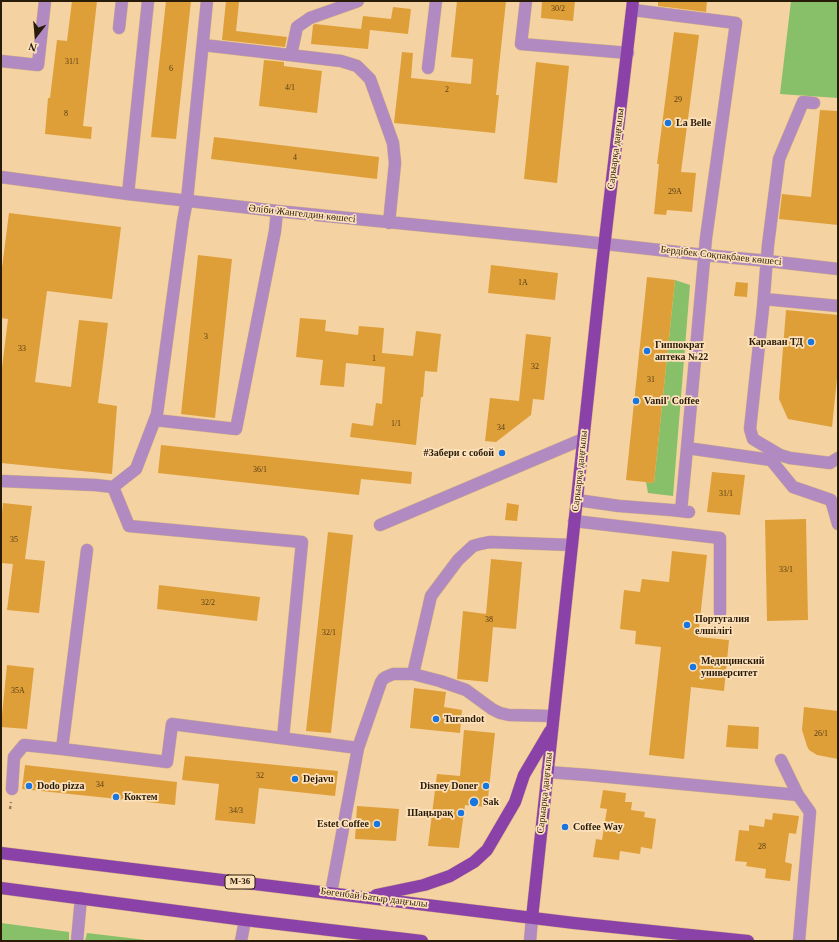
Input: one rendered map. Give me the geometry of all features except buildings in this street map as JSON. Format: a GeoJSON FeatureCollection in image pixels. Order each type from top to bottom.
{"type":"FeatureCollection","features":[{"type":"Feature","properties":{"kind":"main road","name":"Сарыарқа даңғылы"},"geometry":{"type":"LineString","coordinates":[[532,918],[604,244],[633,6]]}},
{"type":"Feature","properties":{"kind":"main road"},"geometry":{"type":"LineString","coordinates":[[365,897],[424,885],[450,876],[474,862],[487,850],[515,802],[524,775],[553,722]]}},
{"type":"Feature","properties":{"kind":"main road","name":"Бөгенбай Батыр даңғылы"},"geometry":{"type":"LineString","coordinates":[[1,853],[532,918],[748,941]]}},
{"type":"Feature","properties":{"kind":"main road"},"geometry":{"type":"LineString","coordinates":[[1,888],[245,920],[422,941]]}},
{"type":"Feature","properties":{"kind":"street"},"geometry":{"type":"LineString","coordinates":[[1,61],[38,65],[45,1]]}},
{"type":"Feature","properties":{"kind":"street"},"geometry":{"type":"LineString","coordinates":[[119,28],[122,1]]}},
{"type":"Feature","properties":{"kind":"street"},"geometry":{"type":"LineString","coordinates":[[128,194],[148,1]]}},
{"type":"Feature","properties":{"kind":"street"},"geometry":{"type":"LineString","coordinates":[[1,481],[113,488],[136,468],[157,414],[187,200],[207,1]]}},
{"type":"Feature","properties":{"kind":"street"},"geometry":{"type":"LineString","coordinates":[[291,55],[298,27],[310,18],[358,1]]}},
{"type":"Feature","properties":{"kind":"street"},"geometry":{"type":"LineString","coordinates":[[428,68],[436,1]]}},
{"type":"Feature","properties":{"kind":"street"},"geometry":{"type":"LineString","coordinates":[[526,1],[521,44],[628,53]]}},
{"type":"Feature","properties":{"kind":"street"},"geometry":{"type":"LineString","coordinates":[[576,500],[619,506],[685,512],[687,448],[704,255],[736,23],[633,6]]}},
{"type":"Feature","properties":{"kind":"street"},"geometry":{"type":"LineString","coordinates":[[203,45],[342,61],[357,66],[370,78],[393,143],[395,163],[389,223]]}},
{"type":"Feature","properties":{"kind":"street"},"geometry":{"type":"LineString","coordinates":[[814,103],[803,102],[779,160],[768,245],[768,261],[750,429],[753,439],[790,458],[830,463],[838,458]]}},
{"type":"Feature","properties":{"kind":"street","name":"Әліби Жангелдин көшесі"},"geometry":{"type":"LineString","coordinates":[[1,177],[128,194],[277,211],[604,244]]}},
{"type":"Feature","properties":{"kind":"street"},"geometry":{"type":"LineString","coordinates":[[155,420],[236,429],[275,231],[277,211]]}},
{"type":"Feature","properties":{"kind":"street","name":"Бердібек Соқпақбаев көшесі"},"geometry":{"type":"LineString","coordinates":[[604,244],[838,269]]}},
{"type":"Feature","properties":{"kind":"street"},"geometry":{"type":"LineString","coordinates":[[764,299],[838,306]]}},
{"type":"Feature","properties":{"kind":"street"},"geometry":{"type":"LineString","coordinates":[[380,525],[583,438]]}},
{"type":"Feature","properties":{"kind":"street"},"geometry":{"type":"LineString","coordinates":[[687,448],[771,460],[793,487],[831,500],[838,524]]}},
{"type":"Feature","properties":{"kind":"street"},"geometry":{"type":"LineString","coordinates":[[113,488],[129,526],[302,542],[283,738]]}},
{"type":"Feature","properties":{"kind":"street"},"geometry":{"type":"LineString","coordinates":[[574,521],[720,538],[720,613]]}},
{"type":"Feature","properties":{"kind":"street"},"geometry":{"type":"LineString","coordinates":[[413,674],[431,596],[458,560],[473,546],[490,542],[572,545]]}},
{"type":"Feature","properties":{"kind":"street"},"geometry":{"type":"LineString","coordinates":[[62,749],[87,550]]}},
{"type":"Feature","properties":{"kind":"street"},"geometry":{"type":"LineString","coordinates":[[331,893],[358,748],[382,679],[393,674],[413,674],[466,690],[500,713],[553,722]]}},
{"type":"Feature","properties":{"kind":"street"},"geometry":{"type":"LineString","coordinates":[[12,789],[14,757],[24,745],[167,762],[172,724],[358,748]]}},
{"type":"Feature","properties":{"kind":"street"},"geometry":{"type":"LineString","coordinates":[[781,760],[798,795],[810,812],[799,941]]}},
{"type":"Feature","properties":{"kind":"street"},"geometry":{"type":"LineString","coordinates":[[547,772],[798,795]]}},
{"type":"Feature","properties":{"kind":"street"},"geometry":{"type":"LineString","coordinates":[[77,941],[81,898]]}},
{"type":"Feature","properties":{"kind":"street","name":"Сарыарқа даңғылы"},"geometry":{"type":"LineString","coordinates":[[530,941],[532,918]]}},
{"type":"Feature","properties":{"kind":"street"},"geometry":{"type":"LineString","coordinates":[[241,941],[245,920]]}},
{"type":"Feature","properties":{"kind":"green space"},"geometry":{"type":"Polygon","coordinates":[[[791,1],[838,1],[838,98],[780,94],[791,1]]]}},
{"type":"Feature","properties":{"kind":"green space"},"geometry":{"type":"Polygon","coordinates":[[[675,280],[690,285],[673,496],[648,493],[646,482],[654,483],[675,280]]]}},
{"type":"Feature","properties":{"kind":"green space"},"geometry":{"type":"Polygon","coordinates":[[[1,923],[69,932],[69,941],[1,941],[1,923]]]}},
{"type":"Feature","properties":{"kind":"green space"},"geometry":{"type":"Polygon","coordinates":[[[87,933],[154,941],[85,941],[87,933]]]}},
{"type":"Feature","properties":{"kind":"place","name":"La Belle"},"geometry":{"type":"Point","coordinates":[668,123]}},
{"type":"Feature","properties":{"kind":"place","name":"Караван ТД"},"geometry":{"type":"Point","coordinates":[811,342]}},
{"type":"Feature","properties":{"kind":"place","name":"Гиппократ аптека №22"},"geometry":{"type":"Point","coordinates":[647,351]}},
{"type":"Feature","properties":{"kind":"place","name":"Vanil' Coffee"},"geometry":{"type":"Point","coordinates":[636,401]}},
{"type":"Feature","properties":{"kind":"place","name":"#Забери с собой"},"geometry":{"type":"Point","coordinates":[502,453]}},
{"type":"Feature","properties":{"kind":"place","name":"Португалия елшілігі"},"geometry":{"type":"Point","coordinates":[687,625]}},
{"type":"Feature","properties":{"kind":"place","name":"Медицинский университет"},"geometry":{"type":"Point","coordinates":[693,667]}},
{"type":"Feature","properties":{"kind":"place","name":"Turandot"},"geometry":{"type":"Point","coordinates":[436,719]}},
{"type":"Feature","properties":{"kind":"place","name":"Dejavu"},"geometry":{"type":"Point","coordinates":[295,779]}},
{"type":"Feature","properties":{"kind":"place","name":"Dodo pizza"},"geometry":{"type":"Point","coordinates":[29,786]}},
{"type":"Feature","properties":{"kind":"place","name":"Disney Doner"},"geometry":{"type":"Point","coordinates":[486,786]}},
{"type":"Feature","properties":{"kind":"place","name":"Коктем"},"geometry":{"type":"Point","coordinates":[116,797]}},
{"type":"Feature","properties":{"kind":"place","name":"Sak"},"geometry":{"type":"Point","coordinates":[474,802]}},
{"type":"Feature","properties":{"kind":"place","name":"Шаңырақ"},"geometry":{"type":"Point","coordinates":[461,813]}},
{"type":"Feature","properties":{"kind":"place","name":"Estet Coffee"},"geometry":{"type":"Point","coordinates":[377,824]}},
{"type":"Feature","properties":{"kind":"place","name":"Coffee Way"},"geometry":{"type":"Point","coordinates":[565,827]}}]}
